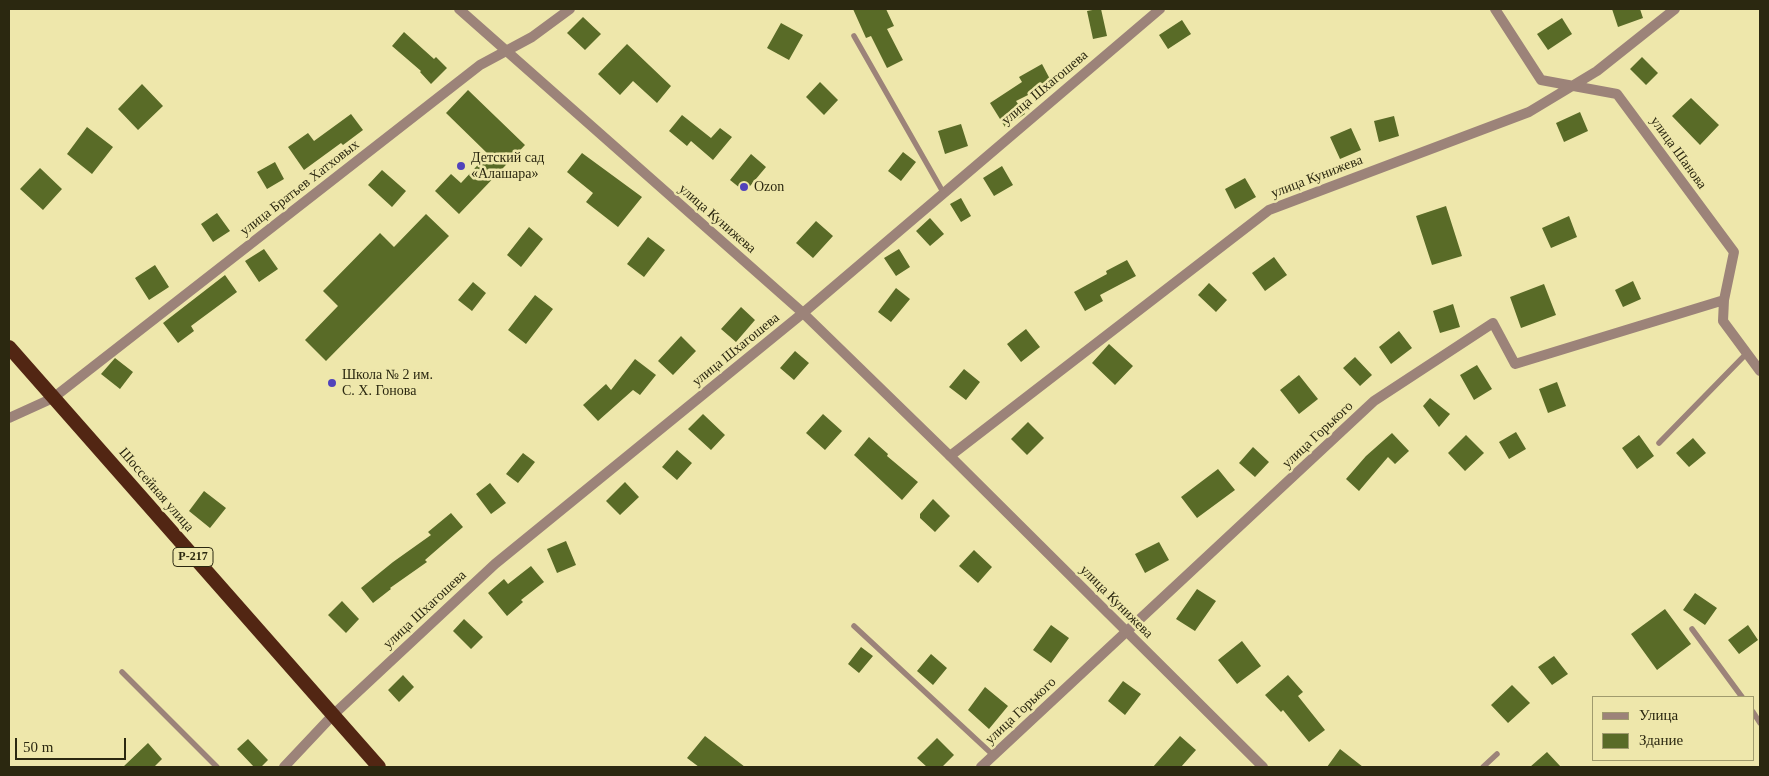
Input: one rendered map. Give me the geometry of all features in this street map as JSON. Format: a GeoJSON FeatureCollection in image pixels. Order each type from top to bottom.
{"type":"FeatureCollection","features":[{"type":"Feature","properties":{"kind":"highway","name":"Шоссейная улица"},"geometry":{"type":"LineString","coordinates":[[9,347],[378,767]]}},
{"type":"Feature","properties":{"kind":"street","name":"улица Кунижева"},"geometry":{"type":"LineString","coordinates":[[459,9],[802,313],[950,456],[1263,767]]}},
{"type":"Feature","properties":{"kind":"street","name":"улица Братьев Хатховых"},"geometry":{"type":"LineString","coordinates":[[9,418],[53,398],[480,65],[532,37],[570,9]]}},
{"type":"Feature","properties":{"kind":"street","name":"улица Шхагошева"},"geometry":{"type":"LineString","coordinates":[[284,767],[333,715],[495,564],[802,313],[1160,9]]}},
{"type":"Feature","properties":{"kind":"street","name":"улица Шанова"},"geometry":{"type":"LineString","coordinates":[[1495,9],[1541,80],[1617,94],[1734,252],[1724,300],[1723,322],[1760,371]]}},
{"type":"Feature","properties":{"kind":"street","name":"улица Кунижева"},"geometry":{"type":"LineString","coordinates":[[950,456],[1268,210],[1529,112],[1597,70],[1675,9]]}},
{"type":"Feature","properties":{"kind":"street","name":"улица Горького"},"geometry":{"type":"LineString","coordinates":[[981,767],[1374,402],[1493,323],[1515,364],[1724,300]]}},
{"type":"Feature","properties":{"kind":"lane"},"geometry":{"type":"LineString","coordinates":[[854,36],[943,192]]}},
{"type":"Feature","properties":{"kind":"lane"},"geometry":{"type":"LineString","coordinates":[[1659,443],[1746,353]]}},
{"type":"Feature","properties":{"kind":"lane"},"geometry":{"type":"LineString","coordinates":[[854,626],[993,756]]}},
{"type":"Feature","properties":{"kind":"lane"},"geometry":{"type":"LineString","coordinates":[[1692,629],[1741,696]]}},
{"type":"Feature","properties":{"kind":"lane"},"geometry":{"type":"LineString","coordinates":[[122,672],[217,767]]}},
{"type":"Feature","properties":{"kind":"lane"},"geometry":{"type":"LineString","coordinates":[[1483,767],[1497,754]]}},
{"type":"Feature","properties":{"kind":"building"},"geometry":{"type":"Polygon","coordinates":[[[853,9],[886,9],[894,26],[887,29],[903,60],[887,68],[871,36],[866,38],[853,9]]]}},
{"type":"Feature","properties":{"kind":"building"},"geometry":{"type":"Polygon","coordinates":[[[1101,9],[1107,36],[1093,39],[1087,11],[1101,9]]]}},
{"type":"Feature","properties":{"kind":"building"},"geometry":{"type":"Polygon","coordinates":[[[1612,9],[1640,9],[1643,18],[1618,27],[1612,9]]]}},
{"type":"Feature","properties":{"kind":"building"},"geometry":{"type":"Polygon","coordinates":[[[583,17],[601,34],[585,50],[567,33],[583,17]]]}},
{"type":"Feature","properties":{"kind":"building"},"geometry":{"type":"Polygon","coordinates":[[[1562,18],[1572,34],[1548,50],[1537,34],[1562,18]]]}},
{"type":"Feature","properties":{"kind":"building"},"geometry":{"type":"Polygon","coordinates":[[[1182,20],[1191,34],[1168,49],[1159,35],[1182,20]]]}},
{"type":"Feature","properties":{"kind":"building"},"geometry":{"type":"Polygon","coordinates":[[[781,23],[803,35],[789,60],[767,48],[781,23]]]}},
{"type":"Feature","properties":{"kind":"building"},"geometry":{"type":"Polygon","coordinates":[[[404,32],[447,68],[431,84],[421,71],[392,46],[404,32]]]}},
{"type":"Feature","properties":{"kind":"building"},"geometry":{"type":"Polygon","coordinates":[[[627,44],[671,86],[657,103],[633,81],[620,95],[598,74],[627,44]]]}},
{"type":"Feature","properties":{"kind":"building"},"geometry":{"type":"Polygon","coordinates":[[[1642,57],[1658,73],[1646,85],[1630,69],[1642,57]]]}},
{"type":"Feature","properties":{"kind":"building"},"geometry":{"type":"Polygon","coordinates":[[[1042,64],[1052,83],[1016,101],[1025,114],[1005,127],[990,103],[1022,82],[1019,77],[1042,64]]]}},
{"type":"Feature","properties":{"kind":"building"},"geometry":{"type":"Polygon","coordinates":[[[820,82],[838,100],[824,115],[806,97],[820,82]]]}},
{"type":"Feature","properties":{"kind":"building"},"geometry":{"type":"Polygon","coordinates":[[[142,84],[163,106],[138,130],[118,109],[142,84]]]}},
{"type":"Feature","properties":{"kind":"building"},"geometry":{"type":"Polygon","coordinates":[[[468,90],[525,145],[459,214],[435,191],[451,174],[461,183],[488,154],[446,113],[468,90]]]}},
{"type":"Feature","properties":{"kind":"building"},"geometry":{"type":"Polygon","coordinates":[[[1691,98],[1719,125],[1700,145],[1672,116],[1691,98]]]}},
{"type":"Feature","properties":{"kind":"building"},"geometry":{"type":"Polygon","coordinates":[[[1580,112],[1588,131],[1564,142],[1556,123],[1580,112]]]}},
{"type":"Feature","properties":{"kind":"building"},"geometry":{"type":"Polygon","coordinates":[[[351,114],[363,130],[343,145],[341,143],[304,170],[288,147],[308,133],[314,141],[351,114]]]}},
{"type":"Feature","properties":{"kind":"building"},"geometry":{"type":"Polygon","coordinates":[[[682,115],[711,138],[720,128],[732,137],[713,160],[691,141],[687,146],[669,131],[682,115]]]}},
{"type":"Feature","properties":{"kind":"building"},"geometry":{"type":"Polygon","coordinates":[[[1394,116],[1399,136],[1379,142],[1374,121],[1394,116]]]}},
{"type":"Feature","properties":{"kind":"building"},"geometry":{"type":"Polygon","coordinates":[[[961,124],[968,146],[945,154],[938,131],[961,124]]]}},
{"type":"Feature","properties":{"kind":"building"},"geometry":{"type":"Polygon","coordinates":[[[87,127],[113,147],[92,174],[67,154],[87,127]]]}},
{"type":"Feature","properties":{"kind":"building"},"geometry":{"type":"Polygon","coordinates":[[[1351,128],[1361,150],[1340,159],[1330,137],[1351,128]]]}},
{"type":"Feature","properties":{"kind":"building"},"geometry":{"type":"Polygon","coordinates":[[[903,152],[916,162],[901,181],[888,171],[903,152]]]}},
{"type":"Feature","properties":{"kind":"building"},"geometry":{"type":"Polygon","coordinates":[[[582,153],[642,197],[618,227],[586,202],[593,193],[567,172],[582,153]]]}},
{"type":"Feature","properties":{"kind":"building"},"geometry":{"type":"Polygon","coordinates":[[[751,154],[766,167],[745,192],[730,180],[751,154]]]}},
{"type":"Feature","properties":{"kind":"building"},"geometry":{"type":"Polygon","coordinates":[[[275,162],[284,179],[267,189],[257,172],[275,162]]]}},
{"type":"Feature","properties":{"kind":"building"},"geometry":{"type":"Polygon","coordinates":[[[1002,166],[1013,185],[994,196],[983,178],[1002,166]]]}},
{"type":"Feature","properties":{"kind":"building"},"geometry":{"type":"Polygon","coordinates":[[[40,168],[62,189],[43,210],[20,189],[40,168]]]}},
{"type":"Feature","properties":{"kind":"building"},"geometry":{"type":"Polygon","coordinates":[[[382,170],[406,191],[392,207],[368,185],[382,170]]]}},
{"type":"Feature","properties":{"kind":"building"},"geometry":{"type":"Polygon","coordinates":[[[1245,178],[1256,197],[1235,209],[1225,189],[1245,178]]]}},
{"type":"Feature","properties":{"kind":"building"},"geometry":{"type":"Polygon","coordinates":[[[961,198],[971,216],[961,222],[950,204],[961,198]]]}},
{"type":"Feature","properties":{"kind":"building"},"geometry":{"type":"Polygon","coordinates":[[[1446,206],[1462,256],[1432,265],[1416,216],[1446,206]]]}},
{"type":"Feature","properties":{"kind":"building"},"geometry":{"type":"Polygon","coordinates":[[[217,213],[230,231],[213,242],[201,224],[217,213]]]}},
{"type":"Feature","properties":{"kind":"building"},"geometry":{"type":"Polygon","coordinates":[[[426,214],[449,236],[326,361],[305,340],[338,306],[323,291],[380,233],[394,247],[426,214]]]}},
{"type":"Feature","properties":{"kind":"building"},"geometry":{"type":"Polygon","coordinates":[[[1569,216],[1577,237],[1551,248],[1542,228],[1569,216]]]}},
{"type":"Feature","properties":{"kind":"building"},"geometry":{"type":"Polygon","coordinates":[[[930,218],[944,234],[930,246],[916,231],[930,218]]]}},
{"type":"Feature","properties":{"kind":"building"},"geometry":{"type":"Polygon","coordinates":[[[816,221],[833,236],[813,258],[796,243],[816,221]]]}},
{"type":"Feature","properties":{"kind":"building"},"geometry":{"type":"Polygon","coordinates":[[[529,227],[543,239],[521,267],[507,255],[529,227]]]}},
{"type":"Feature","properties":{"kind":"building"},"geometry":{"type":"Polygon","coordinates":[[[648,237],[665,250],[644,277],[627,264],[648,237]]]}},
{"type":"Feature","properties":{"kind":"building"},"geometry":{"type":"Polygon","coordinates":[[[264,249],[278,269],[259,282],[245,261],[264,249]]]}},
{"type":"Feature","properties":{"kind":"building"},"geometry":{"type":"Polygon","coordinates":[[[899,249],[910,267],[896,276],[884,258],[899,249]]]}},
{"type":"Feature","properties":{"kind":"building"},"geometry":{"type":"Polygon","coordinates":[[[1274,257],[1287,275],[1265,291],[1252,273],[1274,257]]]}},
{"type":"Feature","properties":{"kind":"building"},"geometry":{"type":"Polygon","coordinates":[[[1127,260],[1136,276],[1100,295],[1103,301],[1085,311],[1074,292],[1107,274],[1106,271],[1127,260]]]}},
{"type":"Feature","properties":{"kind":"building"},"geometry":{"type":"Polygon","coordinates":[[[155,265],[169,287],[149,300],[135,278],[155,265]]]}},
{"type":"Feature","properties":{"kind":"building"},"geometry":{"type":"Polygon","coordinates":[[[225,275],[237,292],[191,326],[194,331],[178,343],[163,323],[225,275]]]}},
{"type":"Feature","properties":{"kind":"building"},"geometry":{"type":"Polygon","coordinates":[[[1633,281],[1641,299],[1623,307],[1615,290],[1633,281]]]}},
{"type":"Feature","properties":{"kind":"building"},"geometry":{"type":"Polygon","coordinates":[[[473,282],[486,293],[472,311],[458,300],[473,282]]]}},
{"type":"Feature","properties":{"kind":"building"},"geometry":{"type":"Polygon","coordinates":[[[1209,283],[1227,300],[1216,312],[1198,295],[1209,283]]]}},
{"type":"Feature","properties":{"kind":"building"},"geometry":{"type":"Polygon","coordinates":[[[1544,284],[1556,315],[1521,328],[1510,297],[1544,284]]]}},
{"type":"Feature","properties":{"kind":"building"},"geometry":{"type":"Polygon","coordinates":[[[896,288],[910,299],[891,322],[878,312],[896,288]]]}},
{"type":"Feature","properties":{"kind":"building"},"geometry":{"type":"Polygon","coordinates":[[[535,295],[553,309],[526,344],[508,330],[535,295]]]}},
{"type":"Feature","properties":{"kind":"building"},"geometry":{"type":"Polygon","coordinates":[[[1453,304],[1460,327],[1440,333],[1433,311],[1453,304]]]}},
{"type":"Feature","properties":{"kind":"building"},"geometry":{"type":"Polygon","coordinates":[[[741,307],[755,320],[736,342],[721,329],[741,307]]]}},
{"type":"Feature","properties":{"kind":"building"},"geometry":{"type":"Polygon","coordinates":[[[1026,329],[1040,347],[1021,362],[1007,344],[1026,329]]]}},
{"type":"Feature","properties":{"kind":"building"},"geometry":{"type":"Polygon","coordinates":[[[1399,331],[1412,348],[1391,364],[1379,347],[1399,331]]]}},
{"type":"Feature","properties":{"kind":"building"},"geometry":{"type":"Polygon","coordinates":[[[681,336],[696,351],[673,375],[658,361],[681,336]]]}},
{"type":"Feature","properties":{"kind":"building"},"geometry":{"type":"Polygon","coordinates":[[[1109,344],[1133,366],[1115,385],[1092,363],[1109,344]]]}},
{"type":"Feature","properties":{"kind":"building"},"geometry":{"type":"Polygon","coordinates":[[[795,351],[809,363],[794,380],[780,368],[795,351]]]}},
{"type":"Feature","properties":{"kind":"building"},"geometry":{"type":"Polygon","coordinates":[[[1355,357],[1372,375],[1360,386],[1343,368],[1355,357]]]}},
{"type":"Feature","properties":{"kind":"building"},"geometry":{"type":"Polygon","coordinates":[[[115,358],[133,372],[120,389],[101,374],[115,358]]]}},
{"type":"Feature","properties":{"kind":"building"},"geometry":{"type":"Polygon","coordinates":[[[635,359],[656,375],[640,395],[633,390],[598,421],[583,405],[606,384],[611,390],[635,359]]]}},
{"type":"Feature","properties":{"kind":"building"},"geometry":{"type":"Polygon","coordinates":[[[1477,365],[1492,389],[1474,400],[1460,375],[1477,365]]]}},
{"type":"Feature","properties":{"kind":"building"},"geometry":{"type":"Polygon","coordinates":[[[964,369],[980,382],[966,400],[949,387],[964,369]]]}},
{"type":"Feature","properties":{"kind":"building"},"geometry":{"type":"Polygon","coordinates":[[[1299,375],[1318,399],[1299,414],[1280,390],[1299,375]]]}},
{"type":"Feature","properties":{"kind":"building"},"geometry":{"type":"Polygon","coordinates":[[[1557,382],[1566,406],[1548,413],[1539,389],[1557,382]]]}},
{"type":"Feature","properties":{"kind":"building"},"geometry":{"type":"Polygon","coordinates":[[[1430,398],[1450,414],[1439,427],[1423,406],[1430,398]]]}},
{"type":"Feature","properties":{"kind":"building"},"geometry":{"type":"Polygon","coordinates":[[[703,414],[725,435],[711,450],[688,429],[703,414]]]}},
{"type":"Feature","properties":{"kind":"building"},"geometry":{"type":"Polygon","coordinates":[[[823,414],[842,431],[825,450],[806,433],[823,414]]]}},
{"type":"Feature","properties":{"kind":"building"},"geometry":{"type":"Polygon","coordinates":[[[1028,422],[1044,438],[1027,455],[1011,439],[1028,422]]]}},
{"type":"Feature","properties":{"kind":"building"},"geometry":{"type":"Polygon","coordinates":[[[1516,432],[1526,449],[1509,459],[1499,442],[1516,432]]]}},
{"type":"Feature","properties":{"kind":"building"},"geometry":{"type":"Polygon","coordinates":[[[1392,433],[1409,451],[1395,464],[1388,457],[1359,491],[1346,479],[1366,456],[1392,433]]]}},
{"type":"Feature","properties":{"kind":"building"},"geometry":{"type":"Polygon","coordinates":[[[1466,435],[1484,453],[1465,471],[1448,453],[1466,435]]]}},
{"type":"Feature","properties":{"kind":"building"},"geometry":{"type":"Polygon","coordinates":[[[1639,435],[1654,456],[1637,469],[1622,448],[1639,435]]]}},
{"type":"Feature","properties":{"kind":"building"},"geometry":{"type":"Polygon","coordinates":[[[869,437],[888,454],[887,456],[918,482],[902,500],[854,455],[869,437]]]}},
{"type":"Feature","properties":{"kind":"building"},"geometry":{"type":"Polygon","coordinates":[[[1693,438],[1706,453],[1689,467],[1676,453],[1693,438]]]}},
{"type":"Feature","properties":{"kind":"building"},"geometry":{"type":"Polygon","coordinates":[[[1253,447],[1269,462],[1255,477],[1239,463],[1253,447]]]}},
{"type":"Feature","properties":{"kind":"building"},"geometry":{"type":"Polygon","coordinates":[[[677,450],[692,463],[677,480],[662,467],[677,450]]]}},
{"type":"Feature","properties":{"kind":"building"},"geometry":{"type":"Polygon","coordinates":[[[523,453],[535,462],[518,483],[506,474],[523,453]]]}},
{"type":"Feature","properties":{"kind":"building"},"geometry":{"type":"Polygon","coordinates":[[[1218,469],[1235,490],[1197,518],[1181,497],[1218,469]]]}},
{"type":"Feature","properties":{"kind":"building"},"geometry":{"type":"Polygon","coordinates":[[[625,482],[639,497],[620,515],[606,501],[625,482]]]}},
{"type":"Feature","properties":{"kind":"building"},"geometry":{"type":"Polygon","coordinates":[[[490,483],[506,503],[491,514],[476,494],[490,483]]]}},
{"type":"Feature","properties":{"kind":"building"},"geometry":{"type":"Polygon","coordinates":[[[204,491],[226,508],[210,528],[189,511],[204,491]]]}},
{"type":"Feature","properties":{"kind":"building"},"geometry":{"type":"Polygon","coordinates":[[[933,499],[950,516],[935,532],[920,518],[920,514],[933,499]]]}},
{"type":"Feature","properties":{"kind":"building"},"geometry":{"type":"Polygon","coordinates":[[[451,513],[463,527],[425,560],[427,562],[390,588],[373,603],[361,588],[431,535],[428,532],[451,513]]]}},
{"type":"Feature","properties":{"kind":"building"},"geometry":{"type":"Polygon","coordinates":[[[566,541],[576,565],[557,573],[547,549],[566,541]]]}},
{"type":"Feature","properties":{"kind":"building"},"geometry":{"type":"Polygon","coordinates":[[[1159,542],[1169,560],[1145,573],[1135,554],[1159,542]]]}},
{"type":"Feature","properties":{"kind":"building"},"geometry":{"type":"Polygon","coordinates":[[[974,550],[992,567],[978,583],[959,566],[974,550]]]}},
{"type":"Feature","properties":{"kind":"building"},"geometry":{"type":"Polygon","coordinates":[[[531,566],[544,582],[521,600],[523,602],[507,616],[488,593],[504,579],[508,584],[531,566]]]}},
{"type":"Feature","properties":{"kind":"building"},"geometry":{"type":"Polygon","coordinates":[[[1197,589],[1216,601],[1195,631],[1176,619],[1197,589]]]}},
{"type":"Feature","properties":{"kind":"building"},"geometry":{"type":"Polygon","coordinates":[[[1695,593],[1717,608],[1705,625],[1683,610],[1695,593]]]}},
{"type":"Feature","properties":{"kind":"building"},"geometry":{"type":"Polygon","coordinates":[[[342,601],[359,619],[346,633],[328,615],[342,601]]]}},
{"type":"Feature","properties":{"kind":"building"},"geometry":{"type":"Polygon","coordinates":[[[1665,609],[1691,644],[1657,670],[1631,634],[1665,609]]]}},
{"type":"Feature","properties":{"kind":"building"},"geometry":{"type":"Polygon","coordinates":[[[464,619],[483,637],[471,649],[453,631],[464,619]]]}},
{"type":"Feature","properties":{"kind":"building"},"geometry":{"type":"Polygon","coordinates":[[[1051,625],[1069,638],[1051,663],[1033,650],[1051,625]]]}},
{"type":"Feature","properties":{"kind":"building"},"geometry":{"type":"Polygon","coordinates":[[[1748,625],[1758,640],[1739,654],[1728,640],[1748,625]]]}},
{"type":"Feature","properties":{"kind":"building"},"geometry":{"type":"Polygon","coordinates":[[[1242,641],[1261,666],[1237,684],[1218,660],[1242,641]]]}},
{"type":"Feature","properties":{"kind":"building"},"geometry":{"type":"Polygon","coordinates":[[[861,647],[873,656],[859,673],[848,664],[861,647]]]}},
{"type":"Feature","properties":{"kind":"building"},"geometry":{"type":"Polygon","coordinates":[[[931,654],[947,668],[933,685],[917,671],[931,654]]]}},
{"type":"Feature","properties":{"kind":"building"},"geometry":{"type":"Polygon","coordinates":[[[1554,656],[1568,674],[1552,685],[1538,667],[1554,656]]]}},
{"type":"Feature","properties":{"kind":"building"},"geometry":{"type":"Polygon","coordinates":[[[403,675],[414,687],[399,702],[388,690],[403,675]]]}},
{"type":"Feature","properties":{"kind":"building"},"geometry":{"type":"Polygon","coordinates":[[[1288,675],[1303,692],[1298,696],[1325,730],[1309,742],[1283,710],[1281,712],[1265,695],[1288,675]]]}},
{"type":"Feature","properties":{"kind":"building"},"geometry":{"type":"Polygon","coordinates":[[[1123,681],[1141,694],[1125,715],[1108,701],[1123,681]]]}},
{"type":"Feature","properties":{"kind":"building"},"geometry":{"type":"Polygon","coordinates":[[[1512,685],[1530,703],[1508,723],[1491,705],[1512,685]]]}},
{"type":"Feature","properties":{"kind":"building"},"geometry":{"type":"Polygon","coordinates":[[[985,687],[1008,706],[989,729],[968,710],[985,687]]]}},
{"type":"Feature","properties":{"kind":"building"},"geometry":{"type":"Polygon","coordinates":[[[705,736],[745,767],[699,767],[687,758],[705,736]]]}},
{"type":"Feature","properties":{"kind":"building"},"geometry":{"type":"Polygon","coordinates":[[[1180,736],[1196,750],[1181,767],[1153,767],[1180,736]]]}},
{"type":"Feature","properties":{"kind":"building"},"geometry":{"type":"Polygon","coordinates":[[[937,738],[954,755],[942,767],[927,767],[917,758],[937,738]]]}},
{"type":"Feature","properties":{"kind":"building"},"geometry":{"type":"Polygon","coordinates":[[[248,739],[268,760],[261,767],[254,767],[237,749],[248,739]]]}},
{"type":"Feature","properties":{"kind":"building"},"geometry":{"type":"Polygon","coordinates":[[[148,743],[162,759],[154,767],[123,767],[148,743]]]}},
{"type":"Feature","properties":{"kind":"building"},"geometry":{"type":"Polygon","coordinates":[[[1340,749],[1363,767],[1327,767],[1340,749]]]}},
{"type":"Feature","properties":{"kind":"building"},"geometry":{"type":"Polygon","coordinates":[[[1547,752],[1561,767],[1530,767],[1547,752]]]}},
{"type":"Feature","properties":{"kind":"place","name":"Детский сад «Алашара»"},"geometry":{"type":"Point","coordinates":[461,166]}},
{"type":"Feature","properties":{"kind":"place","name":"Ozon"},"geometry":{"type":"Point","coordinates":[744,187]}},
{"type":"Feature","properties":{"kind":"place","name":"Школа № 2 им. С. Х. Гонова"},"geometry":{"type":"Point","coordinates":[332,383]}}]}
